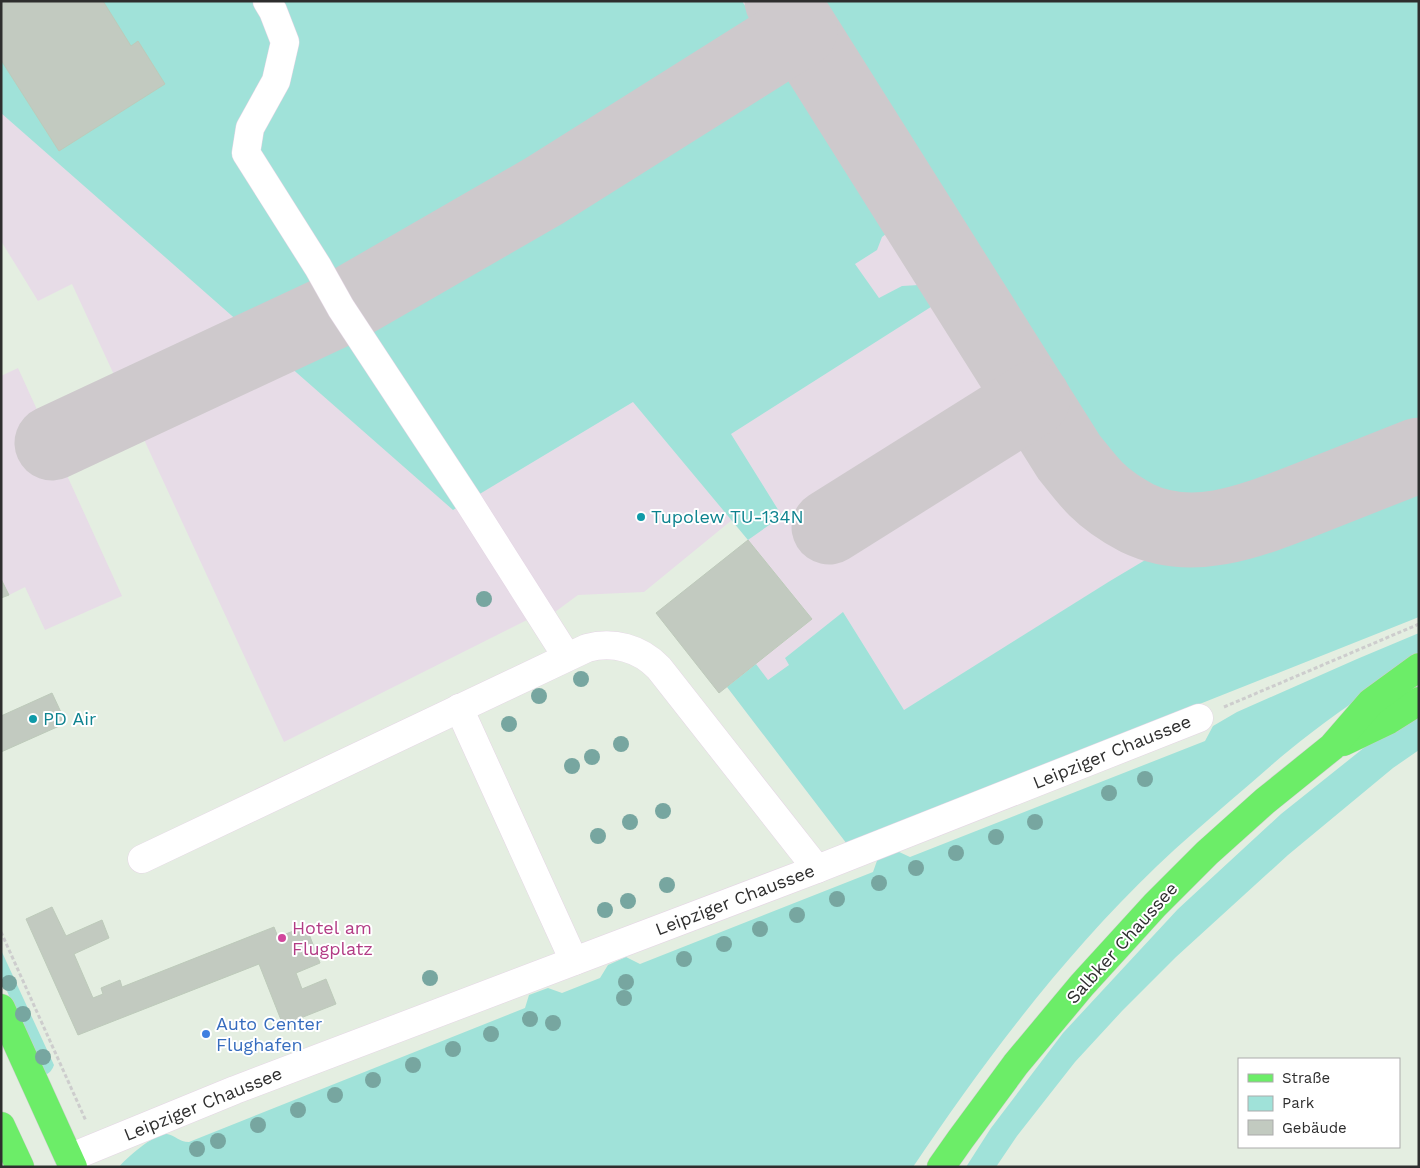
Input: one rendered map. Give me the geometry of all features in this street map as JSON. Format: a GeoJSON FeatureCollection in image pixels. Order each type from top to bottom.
{"type":"FeatureCollection","features":[{"type":"Feature","properties":{"kind":"main road","name":"Salbker Chaussee"},"geometry":{"type":"LineString","coordinates":[[941,1167],[1016,1064],[1082,985],[1155,904],[1208,852],[1332,747],[1371,702],[1419,667]]}},
{"type":"Feature","properties":{"kind":"main road","name":"Salbker Chaussee"},"geometry":{"type":"LineString","coordinates":[[1332,747],[1389,720],[1419,701]]}},
{"type":"Feature","properties":{"kind":"main road"},"geometry":{"type":"LineString","coordinates":[[1,1008],[63,1164]]}},
{"type":"Feature","properties":{"kind":"main road"},"geometry":{"type":"LineString","coordinates":[[1,1126],[20,1167]]}},
{"type":"Feature","properties":{"kind":"street"},"geometry":{"type":"LineString","coordinates":[[267,1],[285,42],[276,81],[250,128],[246,153],[341,308],[463,493],[567,657]]}},
{"type":"Feature","properties":{"kind":"street"},"geometry":{"type":"LineString","coordinates":[[142,859],[586,648],[599,645],[613,645],[634,650],[654,662],[817,869]]}},
{"type":"Feature","properties":{"kind":"street"},"geometry":{"type":"LineString","coordinates":[[459,708],[574,961]]}},
{"type":"Feature","properties":{"kind":"street","name":"Leipziger Chaussee"},"geometry":{"type":"LineString","coordinates":[[63,1164],[235,1090],[817,869],[1199,718]]}},
{"type":"Feature","properties":{"kind":"path","name":"Leipziger Chaussee"},"geometry":{"type":"LineString","coordinates":[[1199,718],[1419,624]]}},
{"type":"Feature","properties":{"kind":"path"},"geometry":{"type":"LineString","coordinates":[[1,932],[89,1127]]}},
{"type":"Feature","properties":{"kind":"shaded area"},"geometry":{"type":"Polygon","coordinates":[[[1,1],[1419,1],[1419,593],[847,844],[727,687],[719,693],[656,613],[748,540],[732,520],[644,592],[578,595],[555,612],[529,619],[284,742],[72,284],[38,301],[1,241],[1,1]]]}},
{"type":"Feature","properties":{"kind":"shaded area"},"geometry":{"type":"Polygon","coordinates":[[[18,368],[122,596],[45,630],[25,587],[9,595],[1,579],[1,376],[18,368]]]}},
{"type":"Feature","properties":{"kind":"green space"},"geometry":{"type":"Polygon","coordinates":[[[1,1],[742,1],[890,231],[882,237],[877,250],[855,264],[879,298],[902,286],[919,285],[934,305],[731,434],[782,516],[748,540],[633,402],[453,510],[1,113],[1,1]]]}},
{"type":"Feature","properties":{"kind":"green space"},"geometry":{"type":"Polygon","coordinates":[[[820,1],[1419,1],[1419,421],[1259,485],[1217,497],[1194,499],[1170,496],[1147,488],[1127,476],[1105,455],[1087,429],[1055,374],[820,1]]]}},
{"type":"Feature","properties":{"kind":"green space"},"geometry":{"type":"Polygon","coordinates":[[[1419,490],[1419,617],[847,844],[727,687],[756,664],[768,680],[789,665],[785,658],[843,612],[904,710],[1157,553],[1187,563],[1208,564],[1229,561],[1278,546],[1419,490]]]}},
{"type":"Feature","properties":{"kind":"green space"},"geometry":{"type":"Polygon","coordinates":[[[1419,633],[1419,656],[1290,749],[1175,849],[1122,900],[1057,973],[997,1048],[913,1167],[119,1167],[155,1137],[167,1134],[189,1142],[525,1008],[529,995],[548,988],[562,993],[600,978],[608,965],[626,957],[640,964],[873,872],[878,858],[897,851],[910,857],[1205,741],[1213,726],[1237,712],[1419,633]]]}},
{"type":"Feature","properties":{"kind":"green space"},"geometry":{"type":"Polygon","coordinates":[[[1419,714],[1419,750],[1393,768],[1288,855],[1176,957],[1075,1062],[1017,1136],[996,1167],[966,1167],[991,1128],[1063,1033],[1178,909],[1281,814],[1370,743],[1419,714]]]}},
{"type":"Feature","properties":{"kind":"green space"},"geometry":{"type":"Polygon","coordinates":[[[1,950],[54,1065],[51,1071],[45,1075],[1,978],[1,950]]]}},
{"type":"Feature","properties":{"kind":"building"},"geometry":{"type":"Polygon","coordinates":[[[1,1],[103,1],[131,46],[138,41],[165,84],[59,151],[1,60],[1,1]]]}},
{"type":"Feature","properties":{"kind":"building"},"geometry":{"type":"Polygon","coordinates":[[[748,540],[812,619],[719,693],[656,613],[748,540]]]}},
{"type":"Feature","properties":{"kind":"building"},"geometry":{"type":"Polygon","coordinates":[[[1,579],[9,595],[1,598],[1,579]]]}},
{"type":"Feature","properties":{"kind":"building","name":"PD Air"},"geometry":{"type":"Polygon","coordinates":[[[52,693],[66,723],[1,752],[1,716],[52,693]]]}},
{"type":"Feature","properties":{"kind":"building"},"geometry":{"type":"Polygon","coordinates":[[[52,907],[66,936],[102,920],[109,938],[74,954],[93,998],[103,994],[101,988],[120,980],[122,987],[274,927],[278,937],[306,926],[320,963],[296,973],[302,989],[326,979],[336,1004],[283,1025],[259,964],[78,1035],[26,919],[52,907]]]}},
{"type":"Feature","properties":{"kind":"taxiway"},"geometry":{"type":"LineString","coordinates":[[782,1],[1069,457],[1096,489],[1115,505],[1137,518],[1158,526],[1179,530],[1201,530],[1222,527],[1285,508],[1419,455]]}},
{"type":"Feature","properties":{"kind":"taxiway"},"geometry":{"type":"LineString","coordinates":[[52,443],[341,308],[544,191],[800,30]]}},
{"type":"Feature","properties":{"kind":"taxiway"},"geometry":{"type":"LineString","coordinates":[[829,527],[1033,399]]}},
{"type":"Feature","properties":{"kind":"place","name":"Tupolew TU-134N"},"geometry":{"type":"Point","coordinates":[641,517]}},
{"type":"Feature","properties":{"kind":"place","name":"PD Air"},"geometry":{"type":"Point","coordinates":[33,719]}},
{"type":"Feature","properties":{"kind":"place","name":"Hotel am Flugplatz"},"geometry":{"type":"Point","coordinates":[282,938]}},
{"type":"Feature","properties":{"kind":"place","name":"Auto Center Flughafen"},"geometry":{"type":"Point","coordinates":[206,1034]}}]}
